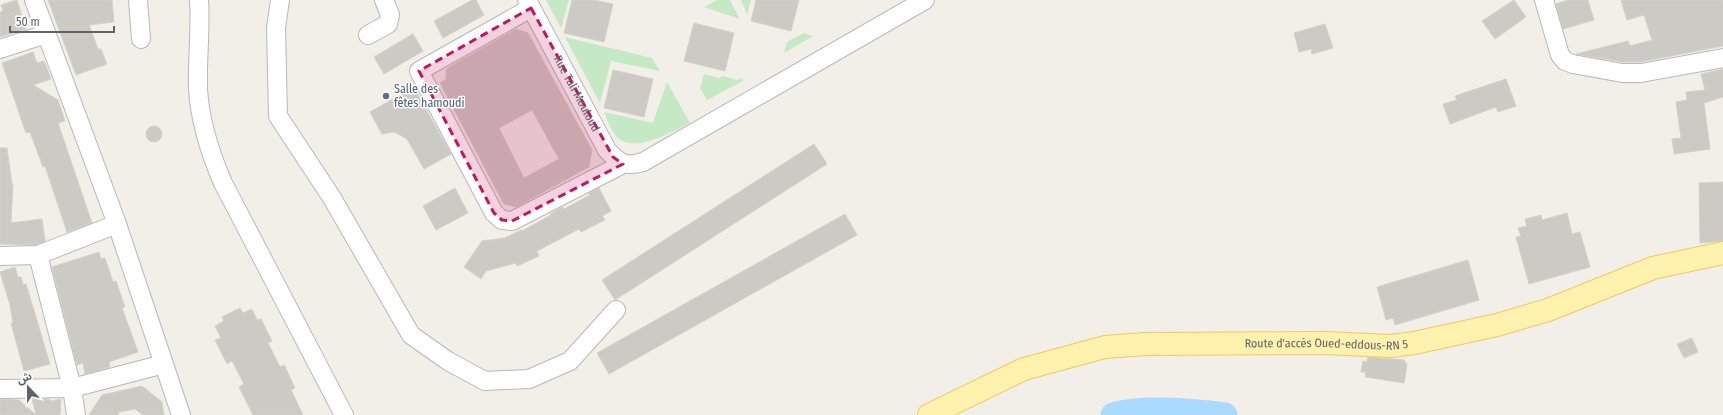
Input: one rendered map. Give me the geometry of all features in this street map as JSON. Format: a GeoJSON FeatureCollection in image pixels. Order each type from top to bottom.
{"type":"FeatureCollection","features":[{"type":"Feature","properties":{"kind":"main road","name":"Route d'accès Oued-eddous-RN 5"},"geometry":{"type":"LineString","coordinates":[[929,415],[1024,369],[1105,347],[1144,344],[1325,343],[1392,346],[1414,343],[1497,325],[1548,310],[1653,268],[1723,253]]}},
{"type":"Feature","properties":{"kind":"street"},"geometry":{"type":"LineString","coordinates":[[34,0],[117,224],[181,415]]}},
{"type":"Feature","properties":{"kind":"street"},"geometry":{"type":"LineString","coordinates":[[138,0],[141,39]]}},
{"type":"Feature","properties":{"kind":"street"},"geometry":{"type":"LineString","coordinates":[[199,0],[198,89],[205,134],[212,155],[223,184],[344,415]]}},
{"type":"Feature","properties":{"kind":"street"},"geometry":{"type":"LineString","coordinates":[[280,0],[276,28],[278,116],[332,198],[411,335],[448,361],[485,382],[529,379],[570,360],[616,310]]}},
{"type":"Feature","properties":{"kind":"street"},"geometry":{"type":"LineString","coordinates":[[368,35],[388,24],[390,15],[384,0]]}},
{"type":"Feature","properties":{"kind":"street"},"geometry":{"type":"LineString","coordinates":[[529,4],[419,71],[494,213],[502,220],[512,221],[622,164],[631,165],[643,162],[925,0]]}},
{"type":"Feature","properties":{"kind":"street"},"geometry":{"type":"LineString","coordinates":[[1544,0],[1560,55],[1565,61],[1573,64],[1622,73],[1641,73],[1723,58]]}},
{"type":"Feature","properties":{"kind":"street","name":"Rue Tali Mouloud"},"geometry":{"type":"LineString","coordinates":[[529,4],[607,150],[622,164]]}},
{"type":"Feature","properties":{"kind":"street"},"geometry":{"type":"LineString","coordinates":[[0,49],[46,34]]}},
{"type":"Feature","properties":{"kind":"street"},"geometry":{"type":"LineString","coordinates":[[0,256],[38,255],[117,224]]}},
{"type":"Feature","properties":{"kind":"street"},"geometry":{"type":"LineString","coordinates":[[38,255],[72,388],[76,415]]}},
{"type":"Feature","properties":{"kind":"street"},"geometry":{"type":"LineString","coordinates":[[0,389],[72,388],[164,364]]}},
{"type":"Feature","properties":{"kind":"highlighted area"},"geometry":{"type":"Polygon","coordinates":[[[531,8],[613,157],[623,164],[512,221],[502,220],[494,213],[419,71],[531,8]]]}},
{"type":"Feature","properties":{"kind":"green space"},"geometry":{"type":"Polygon","coordinates":[[[546,0],[569,0],[561,28],[546,0]]]}},
{"type":"Feature","properties":{"kind":"green space"},"geometry":{"type":"Polygon","coordinates":[[[717,0],[730,0],[740,19],[704,7],[717,0]]]}},
{"type":"Feature","properties":{"kind":"green space"},"geometry":{"type":"Polygon","coordinates":[[[741,0],[751,0],[747,15],[741,0]]]}},
{"type":"Feature","properties":{"kind":"green space"},"geometry":{"type":"Polygon","coordinates":[[[804,33],[813,36],[784,53],[787,42],[804,33]]]}},
{"type":"Feature","properties":{"kind":"green space"},"geometry":{"type":"Polygon","coordinates":[[[565,37],[652,58],[660,71],[611,61],[600,103],[565,37]]]}},
{"type":"Feature","properties":{"kind":"green space"},"geometry":{"type":"Polygon","coordinates":[[[704,74],[719,78],[723,76],[737,80],[742,78],[743,81],[707,100],[700,88],[704,74]]]}},
{"type":"Feature","properties":{"kind":"green space"},"geometry":{"type":"Polygon","coordinates":[[[667,82],[690,123],[662,136],[641,143],[622,141],[615,135],[604,112],[653,123],[667,82]]]}},
{"type":"Feature","properties":{"kind":"building"},"geometry":{"type":"Polygon","coordinates":[[[17,0],[26,29],[0,37],[0,12],[3,11],[1,5],[17,0]]]}},
{"type":"Feature","properties":{"kind":"building"},"geometry":{"type":"Polygon","coordinates":[[[48,0],[112,0],[114,22],[89,25],[98,49],[101,49],[107,64],[76,75],[48,0]]]}},
{"type":"Feature","properties":{"kind":"building"},"geometry":{"type":"Polygon","coordinates":[[[472,0],[476,0],[484,15],[443,38],[434,21],[472,0]]]}},
{"type":"Feature","properties":{"kind":"building"},"geometry":{"type":"Polygon","coordinates":[[[572,0],[594,0],[613,4],[604,42],[564,33],[572,0]]]}},
{"type":"Feature","properties":{"kind":"building"},"geometry":{"type":"Polygon","coordinates":[[[756,0],[799,0],[791,31],[751,21],[756,0]]]}},
{"type":"Feature","properties":{"kind":"building"},"geometry":{"type":"Polygon","coordinates":[[[1514,0],[1526,17],[1495,39],[1482,21],[1514,0]]]}},
{"type":"Feature","properties":{"kind":"building"},"geometry":{"type":"Polygon","coordinates":[[[1568,0],[1588,0],[1594,20],[1563,29],[1556,4],[1568,0]]]}},
{"type":"Feature","properties":{"kind":"building"},"geometry":{"type":"Polygon","coordinates":[[[1621,0],[1723,0],[1723,46],[1640,62],[1623,62],[1576,54],[1628,41],[1630,46],[1652,40],[1644,15],[1627,20],[1621,0]]]}},
{"type":"Feature","properties":{"kind":"building"},"geometry":{"type":"Polygon","coordinates":[[[694,23],[734,33],[725,71],[684,61],[694,23]]]}},
{"type":"Feature","properties":{"kind":"building"},"geometry":{"type":"Polygon","coordinates":[[[1325,24],[1333,48],[1312,54],[1311,49],[1299,52],[1294,33],[1325,24]]]}},
{"type":"Feature","properties":{"kind":"building"},"geometry":{"type":"Polygon","coordinates":[[[516,29],[528,33],[592,150],[589,167],[516,207],[504,204],[440,83],[446,79],[446,70],[516,29]],[[532,110],[499,128],[524,178],[559,159],[532,110]]]}},
{"type":"Feature","properties":{"kind":"building"},"geometry":{"type":"Polygon","coordinates":[[[413,34],[423,51],[384,74],[374,57],[413,34]]]}},
{"type":"Feature","properties":{"kind":"building"},"geometry":{"type":"Polygon","coordinates":[[[33,52],[37,63],[44,61],[51,79],[33,85],[58,100],[65,121],[58,123],[92,223],[67,232],[45,166],[43,167],[30,132],[26,133],[2,63],[33,52]]]}},
{"type":"Feature","properties":{"kind":"building"},"geometry":{"type":"Polygon","coordinates":[[[1723,69],[1723,97],[1704,103],[1710,149],[1674,154],[1672,139],[1681,138],[1676,102],[1687,100],[1686,92],[1705,90],[1701,74],[1723,69]]]}},
{"type":"Feature","properties":{"kind":"building"},"geometry":{"type":"Polygon","coordinates":[[[613,70],[653,79],[644,117],[604,108],[613,70]]]}},
{"type":"Feature","properties":{"kind":"building"},"geometry":{"type":"Polygon","coordinates":[[[1506,79],[1516,106],[1498,112],[1496,107],[1450,124],[1443,104],[1457,100],[1455,96],[1506,79]]]}},
{"type":"Feature","properties":{"kind":"building"},"geometry":{"type":"Polygon","coordinates":[[[409,90],[417,93],[451,154],[424,169],[407,139],[394,132],[382,134],[370,112],[409,90]]]}},
{"type":"Feature","properties":{"kind":"building"},"geometry":{"type":"Polygon","coordinates":[[[154,126],[161,131],[162,134],[157,141],[154,142],[147,137],[146,134],[151,127],[154,126]]]}},
{"type":"Feature","properties":{"kind":"building"},"geometry":{"type":"Polygon","coordinates":[[[814,144],[827,164],[615,300],[602,280],[814,144]]]}},
{"type":"Feature","properties":{"kind":"building"},"geometry":{"type":"Polygon","coordinates":[[[0,148],[7,148],[13,184],[11,223],[42,219],[45,241],[36,245],[0,244],[0,148]]]}},
{"type":"Feature","properties":{"kind":"building"},"geometry":{"type":"Polygon","coordinates":[[[1723,182],[1723,241],[1700,243],[1699,183],[1723,182]]]}},
{"type":"Feature","properties":{"kind":"building"},"geometry":{"type":"Polygon","coordinates":[[[455,188],[468,213],[436,230],[423,206],[455,188]]]}},
{"type":"Feature","properties":{"kind":"building"},"geometry":{"type":"Polygon","coordinates":[[[599,188],[611,211],[602,216],[605,220],[581,232],[579,229],[537,251],[539,256],[517,266],[516,263],[486,271],[481,279],[464,267],[482,241],[505,238],[521,230],[522,231],[563,207],[564,209],[590,195],[589,193],[599,188]]]}},
{"type":"Feature","properties":{"kind":"building"},"geometry":{"type":"Polygon","coordinates":[[[1567,213],[1572,234],[1580,232],[1590,267],[1529,284],[1516,237],[1521,236],[1518,228],[1527,226],[1525,219],[1541,215],[1542,220],[1567,213]]]}},
{"type":"Feature","properties":{"kind":"building"},"geometry":{"type":"Polygon","coordinates":[[[845,214],[857,235],[609,374],[597,353],[845,214]]]}},
{"type":"Feature","properties":{"kind":"building"},"geometry":{"type":"Polygon","coordinates":[[[99,252],[101,259],[105,258],[113,282],[116,281],[125,307],[122,308],[138,352],[109,362],[110,367],[85,374],[83,363],[77,365],[52,267],[99,252]]]}},
{"type":"Feature","properties":{"kind":"building"},"geometry":{"type":"Polygon","coordinates":[[[1468,260],[1479,300],[1395,325],[1393,318],[1386,320],[1377,287],[1468,260]]]}},
{"type":"Feature","properties":{"kind":"building"},"geometry":{"type":"Polygon","coordinates":[[[15,267],[18,277],[21,277],[23,285],[26,284],[50,364],[24,371],[11,323],[13,323],[10,305],[0,272],[15,267]]]}},
{"type":"Feature","properties":{"kind":"building"},"geometry":{"type":"Polygon","coordinates":[[[240,308],[243,313],[252,309],[257,320],[261,319],[272,341],[268,343],[280,367],[284,365],[295,388],[291,390],[303,415],[253,415],[239,387],[244,384],[232,361],[227,364],[215,340],[221,338],[215,326],[224,321],[222,317],[240,308]]]}},
{"type":"Feature","properties":{"kind":"building"},"geometry":{"type":"Polygon","coordinates":[[[1692,338],[1698,352],[1684,358],[1677,344],[1692,338]]]}},
{"type":"Feature","properties":{"kind":"building"},"geometry":{"type":"Polygon","coordinates":[[[1368,357],[1404,360],[1407,365],[1404,383],[1365,377],[1366,372],[1361,372],[1363,361],[1367,362],[1368,357]]]}},
{"type":"Feature","properties":{"kind":"building"},"geometry":{"type":"Polygon","coordinates":[[[142,386],[162,402],[164,415],[143,415],[135,409],[119,412],[118,415],[89,415],[102,395],[142,386]]]}},
{"type":"Feature","properties":{"kind":"building"},"geometry":{"type":"Polygon","coordinates":[[[0,399],[19,400],[36,415],[0,415],[0,399]]]}},
{"type":"Feature","properties":{"kind":"building"},"geometry":{"type":"Polygon","coordinates":[[[32,399],[48,399],[52,401],[61,399],[60,415],[36,415],[32,399]]]}},
{"type":"Feature","properties":{"kind":"waterway"},"geometry":{"type":"LineString","coordinates":[[1113,415],[1125,412],[1154,410],[1225,415]]}},
{"type":"Feature","properties":{"kind":"place","name":"Salle des fêtes hamoudi"},"geometry":{"type":"Point","coordinates":[386,96]}}]}
